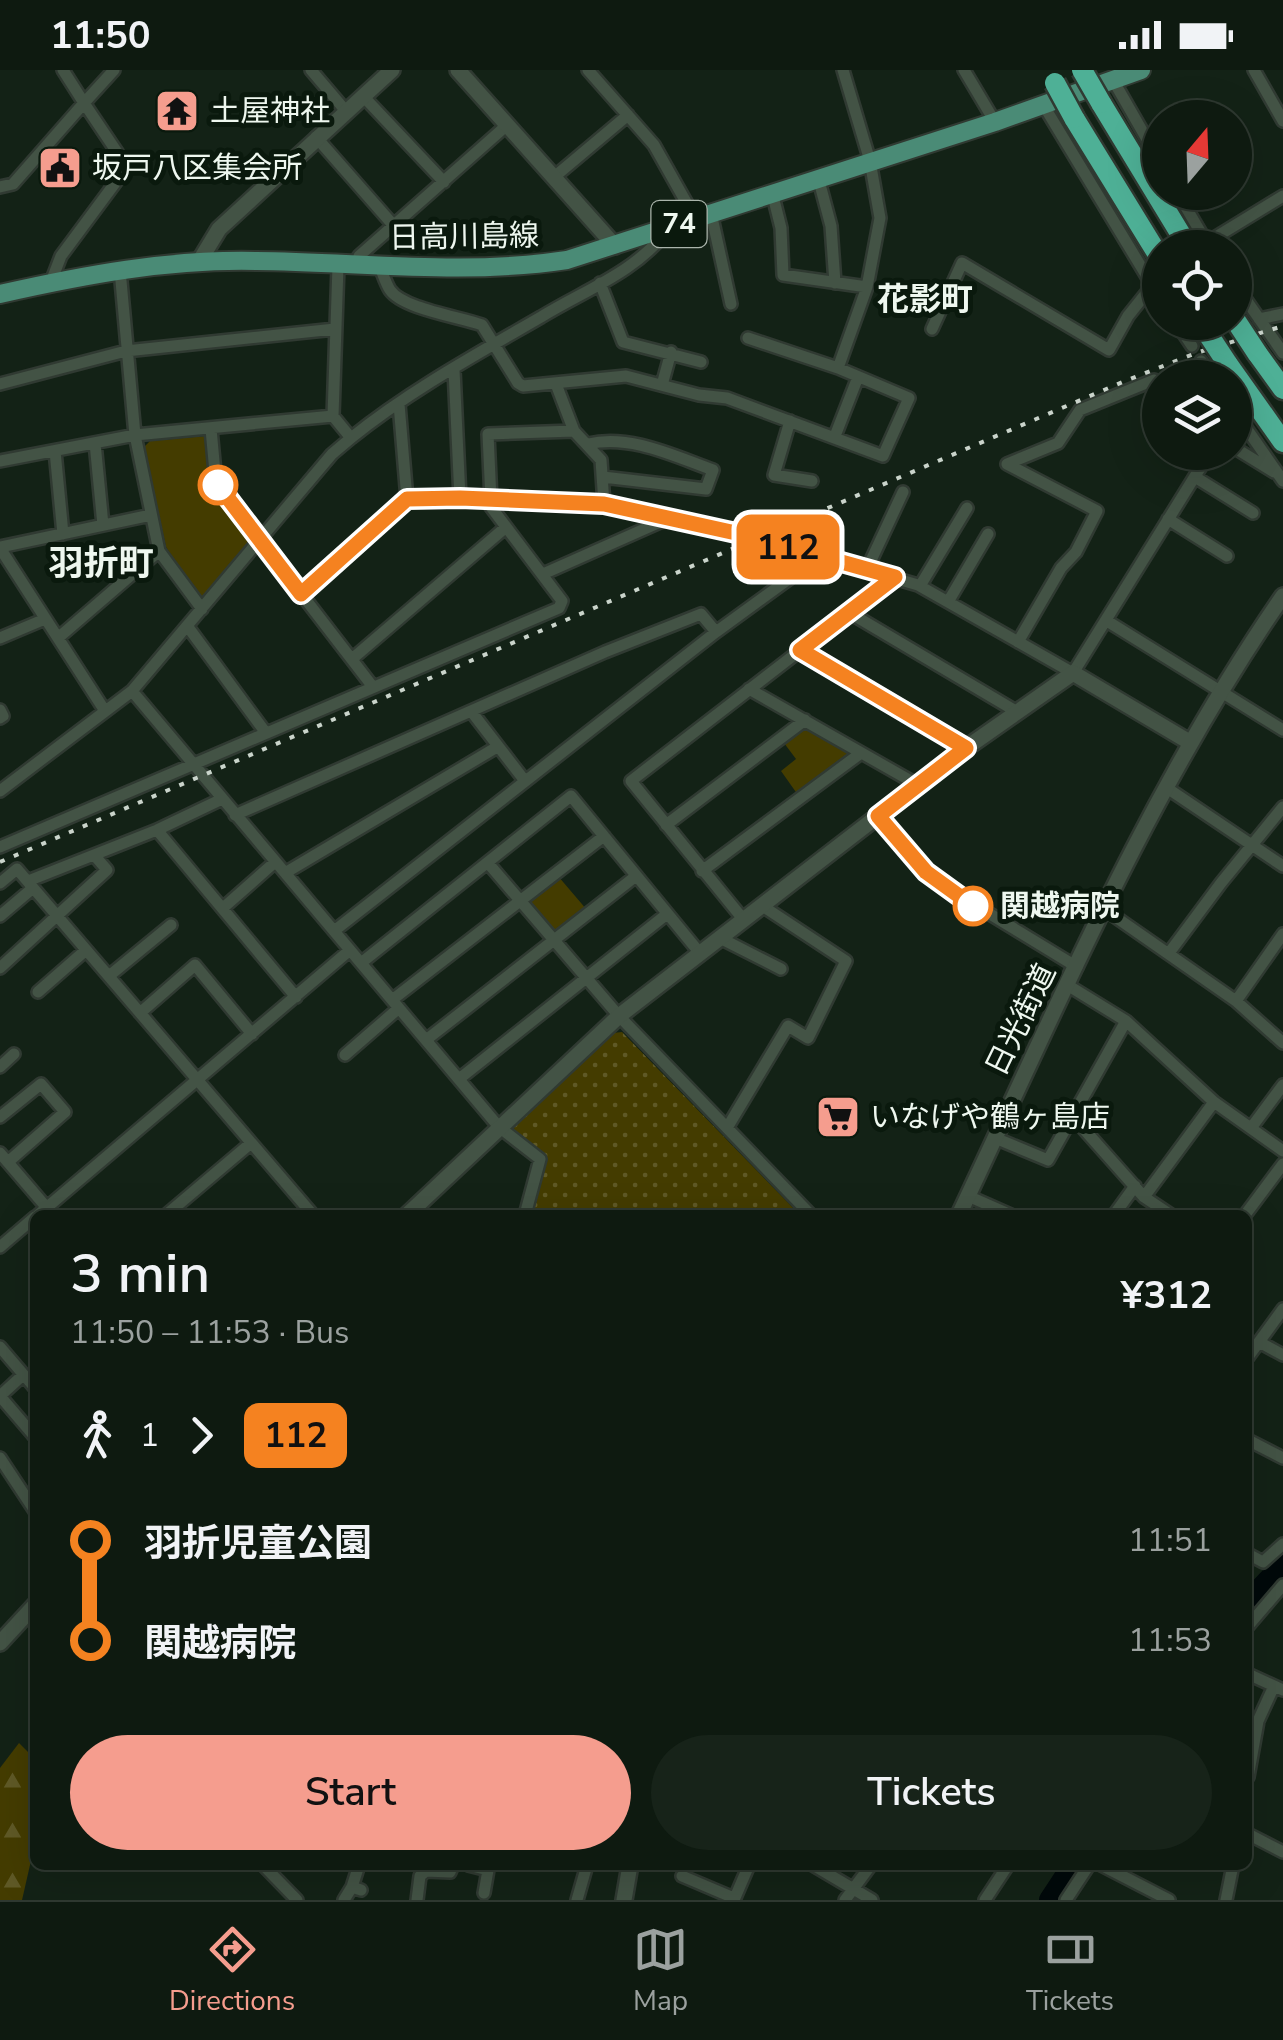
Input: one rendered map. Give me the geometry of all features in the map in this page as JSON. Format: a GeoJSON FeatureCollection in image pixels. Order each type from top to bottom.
{"type":"FeatureCollection","features":[{"type":"Feature","properties":{"kind":"highway"},"geometry":{"type":"LineString","coordinates":[[1082,70],[1191,230]]}},
{"type":"Feature","properties":{"kind":"highway"},"geometry":{"type":"LineString","coordinates":[[1051,77],[1143,230]]}},
{"type":"Feature","properties":{"kind":"highway"},"geometry":{"type":"LineString","coordinates":[[1212,340],[1283,442]]}},
{"type":"Feature","properties":{"kind":"highway"},"geometry":{"type":"LineString","coordinates":[[1249,340],[1283,389]]}},
{"type":"Feature","properties":{"kind":"main road","name":"日高川島線"},"geometry":{"type":"LineString","coordinates":[[0,294],[120,270],[199,262],[510,269],[566,260],[1044,106],[1131,73]]}},
{"type":"Feature","properties":{"kind":"street"},"geometry":{"type":"LineString","coordinates":[[51,282],[61,256],[127,168],[63,70]]}},
{"type":"Feature","properties":{"kind":"street"},"geometry":{"type":"LineString","coordinates":[[0,186],[12,184],[114,70]]}},
{"type":"Feature","properties":{"kind":"street"},"geometry":{"type":"LineString","coordinates":[[311,70],[345,110]]}},
{"type":"Feature","properties":{"kind":"street"},"geometry":{"type":"LineString","coordinates":[[199,262],[219,229],[392,70]]}},
{"type":"Feature","properties":{"kind":"street"},"geometry":{"type":"LineString","coordinates":[[458,70],[615,246]]}},
{"type":"Feature","properties":{"kind":"street"},"geometry":{"type":"LineString","coordinates":[[588,70],[654,145],[703,215],[731,304]]}},
{"type":"Feature","properties":{"kind":"street"},"geometry":{"type":"LineString","coordinates":[[838,368],[867,287],[880,218],[870,161],[843,70]]}},
{"type":"Feature","properties":{"kind":"street"},"geometry":{"type":"LineString","coordinates":[[964,70],[995,122]]}},
{"type":"Feature","properties":{"kind":"street"},"geometry":{"type":"LineString","coordinates":[[1254,70],[1283,120]]}},
{"type":"Feature","properties":{"kind":"street"},"geometry":{"type":"LineString","coordinates":[[1131,73],[1142,107]]}},
{"type":"Feature","properties":{"kind":"street"},"geometry":{"type":"LineString","coordinates":[[363,96],[444,182]]}},
{"type":"Feature","properties":{"kind":"street"},"geometry":{"type":"LineString","coordinates":[[1044,106],[1142,269]]}},
{"type":"Feature","properties":{"kind":"street"},"geometry":{"type":"LineString","coordinates":[[554,178],[628,115]]}},
{"type":"Feature","properties":{"kind":"street"},"geometry":{"type":"LineString","coordinates":[[507,126],[359,256],[390,290],[436,313],[482,326],[523,386],[626,376],[699,396],[727,398],[883,456],[908,398],[838,368],[748,338]]}},
{"type":"Feature","properties":{"kind":"street"},"geometry":{"type":"LineString","coordinates":[[316,137],[394,226]]}},
{"type":"Feature","properties":{"kind":"street"},"geometry":{"type":"LineString","coordinates":[[818,177],[832,226],[835,283]]}},
{"type":"Feature","properties":{"kind":"street"},"geometry":{"type":"LineString","coordinates":[[772,192],[781,228],[783,275],[867,287]]}},
{"type":"Feature","properties":{"kind":"street"},"geometry":{"type":"LineString","coordinates":[[1228,230],[1283,196]]}},
{"type":"Feature","properties":{"kind":"street"},"geometry":{"type":"LineString","coordinates":[[0,791],[132,691],[332,454],[399,404],[641,261],[670,226]]}},
{"type":"Feature","properties":{"kind":"street"},"geometry":{"type":"LineString","coordinates":[[932,329],[962,263],[1109,350],[1142,298]]}},
{"type":"Feature","properties":{"kind":"street"},"geometry":{"type":"LineString","coordinates":[[338,266],[333,416],[352,438]]}},
{"type":"Feature","properties":{"kind":"street"},"geometry":{"type":"LineString","coordinates":[[120,270],[135,435],[159,552],[202,609]]}},
{"type":"Feature","properties":{"kind":"street"},"geometry":{"type":"LineString","coordinates":[[600,283],[623,342],[702,362]]}},
{"type":"Feature","properties":{"kind":"street"},"geometry":{"type":"LineString","coordinates":[[1252,309],[1283,353]]}},
{"type":"Feature","properties":{"kind":"street"},"geometry":{"type":"LineString","coordinates":[[1259,319],[1283,314]]}},
{"type":"Feature","properties":{"kind":"street"},"geometry":{"type":"LineString","coordinates":[[0,384],[126,350],[335,329]]}},
{"type":"Feature","properties":{"kind":"street"},"geometry":{"type":"LineString","coordinates":[[1188,340],[1192,346]]}},
{"type":"Feature","properties":{"kind":"street"},"geometry":{"type":"LineString","coordinates":[[662,385],[671,352]]}},
{"type":"Feature","properties":{"kind":"street"},"geometry":{"type":"LineString","coordinates":[[454,370],[460,498]]}},
{"type":"Feature","properties":{"kind":"street"},"geometry":{"type":"LineString","coordinates":[[835,436],[858,377]]}},
{"type":"Feature","properties":{"kind":"street"},"geometry":{"type":"LineString","coordinates":[[556,384],[574,431],[601,460],[604,504]]}},
{"type":"Feature","properties":{"kind":"street"},"geometry":{"type":"LineString","coordinates":[[1018,642],[1061,568],[1076,552],[1097,511],[1007,464],[1058,443],[1080,410],[1142,385]]}},
{"type":"Feature","properties":{"kind":"street"},"geometry":{"type":"LineString","coordinates":[[399,404],[407,499]]}},
{"type":"Feature","properties":{"kind":"street"},"geometry":{"type":"LineString","coordinates":[[0,461],[135,435],[333,416]]}},
{"type":"Feature","properties":{"kind":"street"},"geometry":{"type":"LineString","coordinates":[[790,421],[774,475],[812,482]]}},
{"type":"Feature","properties":{"kind":"street"},"geometry":{"type":"LineString","coordinates":[[211,429],[216,483],[373,687]]}},
{"type":"Feature","properties":{"kind":"street"},"geometry":{"type":"LineString","coordinates":[[0,847],[560,608],[562,600],[488,500],[488,434],[574,431]]}},
{"type":"Feature","properties":{"kind":"street"},"geometry":{"type":"LineString","coordinates":[[1252,436],[1281,478]]}},
{"type":"Feature","properties":{"kind":"street"},"geometry":{"type":"LineString","coordinates":[[588,444],[605,440],[653,448],[713,470],[706,490],[604,477]]}},
{"type":"Feature","properties":{"kind":"street"},"geometry":{"type":"LineString","coordinates":[[96,443],[104,525]]}},
{"type":"Feature","properties":{"kind":"street"},"geometry":{"type":"LineString","coordinates":[[55,451],[63,534]]}},
{"type":"Feature","properties":{"kind":"street"},"geometry":{"type":"LineString","coordinates":[[1252,459],[1281,478]]}},
{"type":"Feature","properties":{"kind":"street"},"geometry":{"type":"LineString","coordinates":[[412,1210],[619,1016],[966,748],[1073,674],[1199,470]]}},
{"type":"Feature","properties":{"kind":"street"},"geometry":{"type":"LineString","coordinates":[[1195,477],[1253,513]]}},
{"type":"Feature","properties":{"kind":"street"},"geometry":{"type":"LineString","coordinates":[[867,569],[903,492]]}},
{"type":"Feature","properties":{"kind":"street"},"geometry":{"type":"LineString","coordinates":[[301,594],[407,499],[604,504],[745,535],[920,586],[1191,744]]}},
{"type":"Feature","properties":{"kind":"street"},"geometry":{"type":"LineString","coordinates":[[920,586],[967,508]]}},
{"type":"Feature","properties":{"kind":"street"},"geometry":{"type":"LineString","coordinates":[[105,711],[0,548],[151,515]]}},
{"type":"Feature","properties":{"kind":"street"},"geometry":{"type":"LineString","coordinates":[[543,574],[669,518]]}},
{"type":"Feature","properties":{"kind":"street"},"geometry":{"type":"LineString","coordinates":[[1168,519],[1227,556]]}},
{"type":"Feature","properties":{"kind":"street"},"geometry":{"type":"LineString","coordinates":[[352,659],[506,527]]}},
{"type":"Feature","properties":{"kind":"street"},"geometry":{"type":"LineString","coordinates":[[948,602],[988,534]]}},
{"type":"Feature","properties":{"kind":"street"},"geometry":{"type":"LineString","coordinates":[[58,638],[159,552]]}},
{"type":"Feature","properties":{"kind":"street"},"geometry":{"type":"LineString","coordinates":[[334,931],[716,632],[819,557]]}},
{"type":"Feature","properties":{"kind":"street"},"geometry":{"type":"LineString","coordinates":[[743,919],[632,781],[895,577]]}},
{"type":"Feature","properties":{"kind":"street","name":"日光街道"},"geometry":{"type":"LineString","coordinates":[[961,1210],[1104,909],[1167,788],[1283,596]]}},
{"type":"Feature","properties":{"kind":"street"},"geometry":{"type":"LineString","coordinates":[[850,613],[1018,713]]}},
{"type":"Feature","properties":{"kind":"street"},"geometry":{"type":"LineString","coordinates":[[236,815],[701,614],[716,632]]}},
{"type":"Feature","properties":{"kind":"street"},"geometry":{"type":"LineString","coordinates":[[0,638],[45,620]]}},
{"type":"Feature","properties":{"kind":"street"},"geometry":{"type":"LineString","coordinates":[[1107,621],[1283,730]]}},
{"type":"Feature","properties":{"kind":"street"},"geometry":{"type":"LineString","coordinates":[[188,627],[266,733]]}},
{"type":"Feature","properties":{"kind":"street"},"geometry":{"type":"LineString","coordinates":[[800,650],[966,748]]}},
{"type":"Feature","properties":{"kind":"street"},"geometry":{"type":"LineString","coordinates":[[749,688],[918,785]]}},
{"type":"Feature","properties":{"kind":"street"},"geometry":{"type":"LineString","coordinates":[[132,691],[499,1127],[540,1159],[525,1210]]}},
{"type":"Feature","properties":{"kind":"street"},"geometry":{"type":"LineString","coordinates":[[0,710],[4,716],[0,718]]}},
{"type":"Feature","properties":{"kind":"street"},"geometry":{"type":"LineString","coordinates":[[470,711],[525,780]]}},
{"type":"Feature","properties":{"kind":"street"},"geometry":{"type":"LineString","coordinates":[[666,825],[805,720]]}},
{"type":"Feature","properties":{"kind":"street"},"geometry":{"type":"LineString","coordinates":[[285,873],[497,747]]}},
{"type":"Feature","properties":{"kind":"street"},"geometry":{"type":"LineString","coordinates":[[702,872],[861,752]]}},
{"type":"Feature","properties":{"kind":"street"},"geometry":{"type":"LineString","coordinates":[[1167,788],[1283,866]]}},
{"type":"Feature","properties":{"kind":"street"},"geometry":{"type":"LineString","coordinates":[[361,963],[571,796],[699,952]]}},
{"type":"Feature","properties":{"kind":"street"},"geometry":{"type":"LineString","coordinates":[[0,916],[30,884],[222,800]]}},
{"type":"Feature","properties":{"kind":"street"},"geometry":{"type":"LineString","coordinates":[[1170,954],[1220,883],[1283,807]]}},
{"type":"Feature","properties":{"kind":"street"},"geometry":{"type":"LineString","coordinates":[[878,816],[902,848],[949,890],[1077,968]]}},
{"type":"Feature","properties":{"kind":"street"},"geometry":{"type":"LineString","coordinates":[[156,830],[296,997]]}},
{"type":"Feature","properties":{"kind":"street"},"geometry":{"type":"LineString","coordinates":[[345,1055],[396,1004],[604,836]]}},
{"type":"Feature","properties":{"kind":"street"},"geometry":{"type":"LineString","coordinates":[[0,968],[107,870],[95,856]]}},
{"type":"Feature","properties":{"kind":"street"},"geometry":{"type":"LineString","coordinates":[[223,908],[275,862]]}},
{"type":"Feature","properties":{"kind":"street"},"geometry":{"type":"LineString","coordinates":[[488,863],[619,1016],[806,1210]]}},
{"type":"Feature","properties":{"kind":"street"},"geometry":{"type":"LineString","coordinates":[[0,883],[16,869],[309,1210]]}},
{"type":"Feature","properties":{"kind":"street"},"geometry":{"type":"LineString","coordinates":[[426,1040],[636,876]]}},
{"type":"Feature","properties":{"kind":"street"},"geometry":{"type":"LineString","coordinates":[[727,1128],[788,1026],[808,1038],[846,961],[761,905]]}},
{"type":"Feature","properties":{"kind":"street"},"geometry":{"type":"LineString","coordinates":[[1104,909],[1236,1001],[1283,1043]]}},
{"type":"Feature","properties":{"kind":"street"},"geometry":{"type":"LineString","coordinates":[[459,1078],[667,914]]}},
{"type":"Feature","properties":{"kind":"street"},"geometry":{"type":"LineString","coordinates":[[109,976],[170,925]]}},
{"type":"Feature","properties":{"kind":"street"},"geometry":{"type":"LineString","coordinates":[[1236,1001],[1283,934]]}},
{"type":"Feature","properties":{"kind":"street"},"geometry":{"type":"LineString","coordinates":[[720,938],[781,969]]}},
{"type":"Feature","properties":{"kind":"street"},"geometry":{"type":"LineString","coordinates":[[38,992],[86,950]]}},
{"type":"Feature","properties":{"kind":"street"},"geometry":{"type":"LineString","coordinates":[[48,1210],[350,950]]}},
{"type":"Feature","properties":{"kind":"street"},"geometry":{"type":"LineString","coordinates":[[1272,952],[1283,960]]}},
{"type":"Feature","properties":{"kind":"street"},"geometry":{"type":"LineString","coordinates":[[140,1013],[196,965],[252,1034]]}},
{"type":"Feature","properties":{"kind":"street"},"geometry":{"type":"LineString","coordinates":[[1069,986],[1126,1021],[1214,1102],[1283,1150]]}},
{"type":"Feature","properties":{"kind":"street"},"geometry":{"type":"LineString","coordinates":[[995,1138],[1048,1160],[1126,1021]]}},
{"type":"Feature","properties":{"kind":"street"},"geometry":{"type":"LineString","coordinates":[[0,1067],[14,1054]]}},
{"type":"Feature","properties":{"kind":"street"},"geometry":{"type":"LineString","coordinates":[[0,1117],[41,1084],[64,1112],[4,1158],[40,1210]]}},
{"type":"Feature","properties":{"kind":"street"},"geometry":{"type":"LineString","coordinates":[[1251,1128],[1283,1085]]}},
{"type":"Feature","properties":{"kind":"street"},"geometry":{"type":"LineString","coordinates":[[1119,1210],[1214,1102]]}},
{"type":"Feature","properties":{"kind":"street"},"geometry":{"type":"LineString","coordinates":[[1074,1118],[1139,1192],[1164,1210]]}},
{"type":"Feature","properties":{"kind":"street"},"geometry":{"type":"LineString","coordinates":[[172,1210],[251,1143]]}},
{"type":"Feature","properties":{"kind":"street"},"geometry":{"type":"LineString","coordinates":[[1249,1210],[1283,1164]]}},
{"type":"Feature","properties":{"kind":"street"},"geometry":{"type":"LineString","coordinates":[[968,1196],[1000,1210]]}},
{"type":"Feature","properties":{"kind":"street"},"geometry":{"type":"LineString","coordinates":[[0,1247],[30,1224]]}},
{"type":"Feature","properties":{"kind":"street"},"geometry":{"type":"LineString","coordinates":[[1252,1352],[1283,1309]]}},
{"type":"Feature","properties":{"kind":"street"},"geometry":{"type":"LineString","coordinates":[[1259,1342],[1283,1355]]}},
{"type":"Feature","properties":{"kind":"street"},"geometry":{"type":"LineString","coordinates":[[0,1346],[30,1382]]}},
{"type":"Feature","properties":{"kind":"street"},"geometry":{"type":"LineString","coordinates":[[24,1375],[0,1396],[30,1431]]}},
{"type":"Feature","properties":{"kind":"street"},"geometry":{"type":"LineString","coordinates":[[1252,1442],[1283,1458]]}},
{"type":"Feature","properties":{"kind":"street"},"geometry":{"type":"LineString","coordinates":[[0,1458],[30,1503]]}},
{"type":"Feature","properties":{"kind":"street"},"geometry":{"type":"LineString","coordinates":[[1252,1556],[1263,1562],[1283,1544]]}},
{"type":"Feature","properties":{"kind":"street"},"geometry":{"type":"LineString","coordinates":[[1252,1621],[1283,1585]]}},
{"type":"Feature","properties":{"kind":"street"},"geometry":{"type":"LineString","coordinates":[[0,1643],[30,1611]]}},
{"type":"Feature","properties":{"kind":"street"},"geometry":{"type":"LineString","coordinates":[[1252,1676],[1278,1688],[1258,1721],[1252,1755]]}},
{"type":"Feature","properties":{"kind":"street"},"geometry":{"type":"LineString","coordinates":[[1252,1836],[1283,1852]]}},
{"type":"Feature","properties":{"kind":"street"},"geometry":{"type":"LineString","coordinates":[[268,1870],[297,1900]]}},
{"type":"Feature","properties":{"kind":"street"},"geometry":{"type":"LineString","coordinates":[[344,1900],[356,1888],[358,1870]]}},
{"type":"Feature","properties":{"kind":"street"},"geometry":{"type":"LineString","coordinates":[[417,1900],[420,1876],[426,1871],[451,1870]]}},
{"type":"Feature","properties":{"kind":"street"},"geometry":{"type":"LineString","coordinates":[[484,1894],[488,1870]]}},
{"type":"Feature","properties":{"kind":"street"},"geometry":{"type":"LineString","coordinates":[[577,1900],[586,1870]]}},
{"type":"Feature","properties":{"kind":"street"},"geometry":{"type":"LineString","coordinates":[[624,1900],[629,1870]]}},
{"type":"Feature","properties":{"kind":"street"},"geometry":{"type":"LineString","coordinates":[[682,1876],[734,1899],[747,1870]]}},
{"type":"Feature","properties":{"kind":"street"},"geometry":{"type":"LineString","coordinates":[[821,1870],[872,1900]]}},
{"type":"Feature","properties":{"kind":"street"},"geometry":{"type":"LineString","coordinates":[[845,1900],[867,1870]]}},
{"type":"Feature","properties":{"kind":"street"},"geometry":{"type":"LineString","coordinates":[[985,1900],[1005,1870]]}},
{"type":"Feature","properties":{"kind":"street"},"geometry":{"type":"LineString","coordinates":[[1066,1900],[1086,1870]]}},
{"type":"Feature","properties":{"kind":"street"},"geometry":{"type":"LineString","coordinates":[[1112,1870],[1170,1900]]}},
{"type":"Feature","properties":{"kind":"street"},"geometry":{"type":"LineString","coordinates":[[1226,1900],[1232,1870]]}},
{"type":"Feature","properties":{"kind":"green space"},"geometry":{"type":"Polygon","coordinates":[[[206,436],[212,486],[253,540],[202,602],[166,547],[144,447],[150,441],[206,436]]]}},
{"type":"Feature","properties":{"kind":"green space"},"geometry":{"type":"Polygon","coordinates":[[[805,728],[851,755],[798,795],[781,771],[796,759],[784,743],[805,728]]]}},
{"type":"Feature","properties":{"kind":"green space"},"geometry":{"type":"Polygon","coordinates":[[[558,876],[587,910],[560,932],[554,931],[531,904],[532,898],[558,876]]]}},
{"type":"Feature","properties":{"kind":"green space"},"geometry":{"type":"Polygon","coordinates":[[[622,1032],[795,1210],[526,1210],[539,1159],[506,1134],[613,1033],[622,1032]]]}},
{"type":"Feature","properties":{"kind":"green space"},"geometry":{"type":"Polygon","coordinates":[[[19,1743],[30,1754],[30,1865],[22,1900],[0,1900],[0,1768],[19,1743]]]}},
{"type":"Feature","properties":{"kind":"waterway"},"geometry":{"type":"LineString","coordinates":[[1252,1598],[1283,1565]]}},
{"type":"Feature","properties":{"kind":"waterway"},"geometry":{"type":"LineString","coordinates":[[1050,1900],[1070,1870]]}},
{"type":"Feature","properties":{"kind":"railway"},"geometry":{"type":"LineString","coordinates":[[0,862],[1125,381],[1196,353],[1283,326]]}},
{"type":"Feature","properties":{"kind":"bus line","name":"112"},"geometry":{"type":"LineString","coordinates":[[218,485],[301,594],[407,499],[604,504],[745,535],[895,577],[800,650],[966,748],[878,816],[926,872],[973,906]]}},
{"type":"Feature","properties":{"kind":"place","name":"土屋神社"},"geometry":{"type":"Point","coordinates":[177,111]}},
{"type":"Feature","properties":{"kind":"place","name":"坂戸八区集会所"},"geometry":{"type":"Point","coordinates":[60,168]}},
{"type":"Feature","properties":{"kind":"place","name":"関越病院"},"geometry":{"type":"Point","coordinates":[973,906]}},
{"type":"Feature","properties":{"kind":"place","name":"いなげや鶴ヶ島店"},"geometry":{"type":"Point","coordinates":[838,1117]}},
{"type":"Feature","properties":{"kind":"district","name":"花影町"},"geometry":{"type":"Point","coordinates":[925,299]}},
{"type":"Feature","properties":{"kind":"district","name":"羽折町"},"geometry":{"type":"Point","coordinates":[101,563]}}]}
